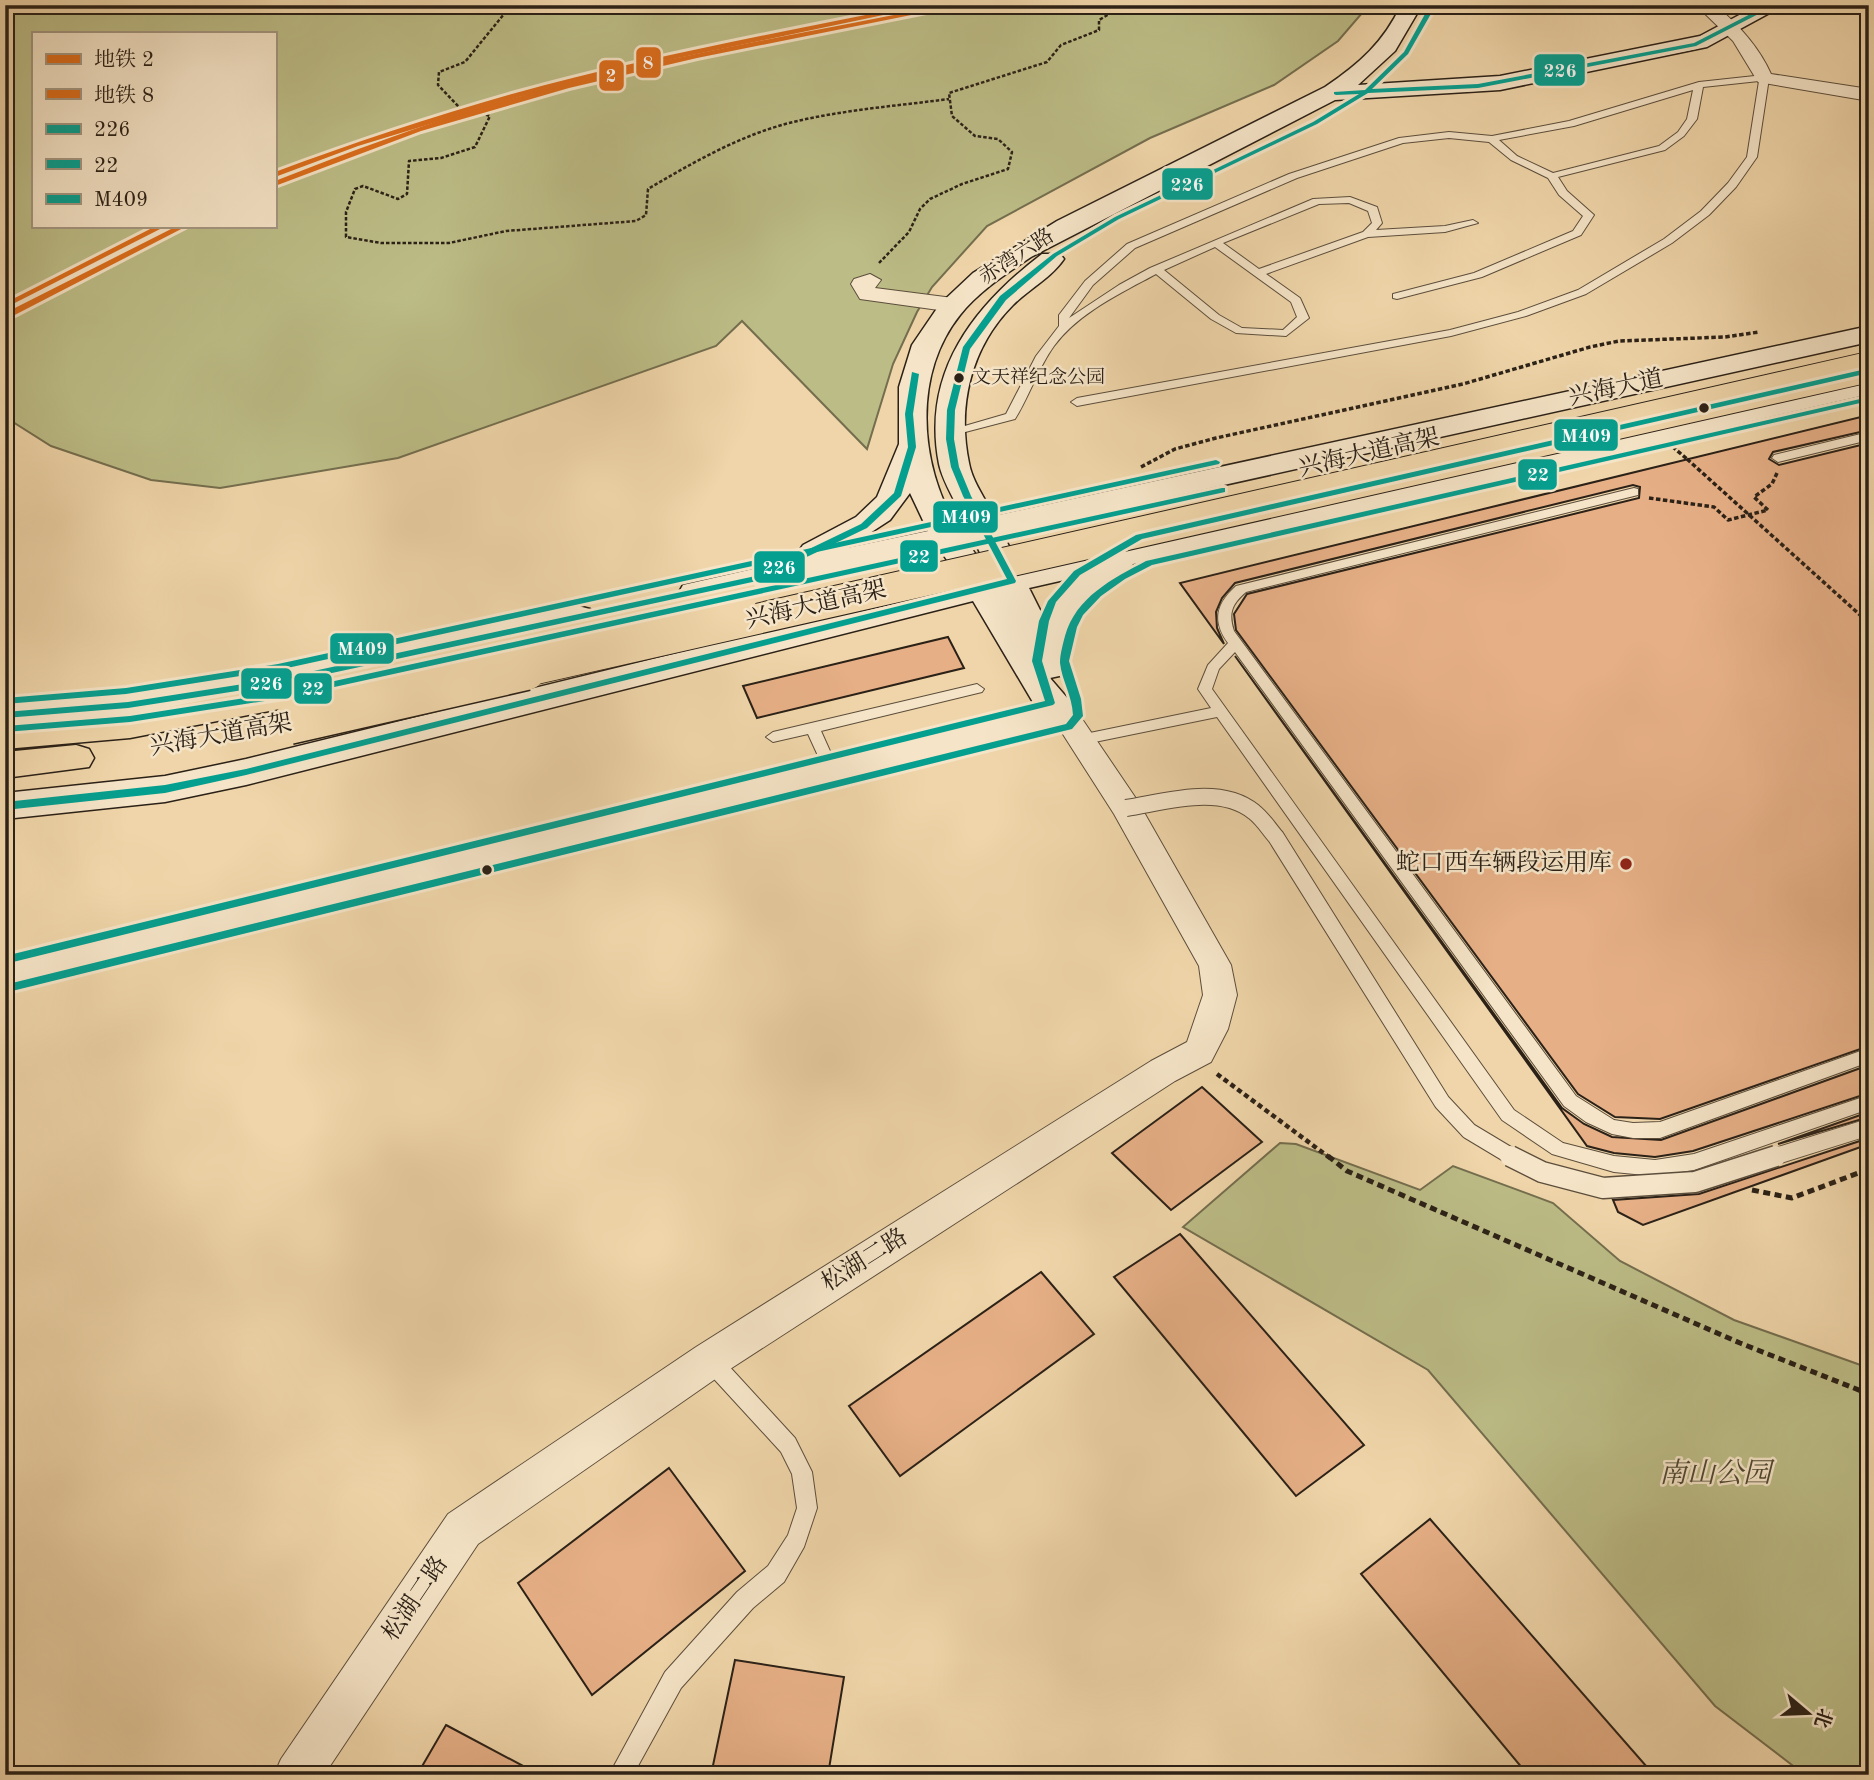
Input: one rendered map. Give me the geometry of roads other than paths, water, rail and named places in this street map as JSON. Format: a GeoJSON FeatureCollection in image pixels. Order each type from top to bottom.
{"type":"FeatureCollection","features":[{"type":"Feature","properties":{"kind":"main road","name":"兴海大道高架"},"geometry":{"type":"LineString","coordinates":[[5,737],[130,726],[243,707],[1869,343]]}},
{"type":"Feature","properties":{"kind":"main road","name":"兴海大道高架"},"geometry":{"type":"LineString","coordinates":[[5,765],[198,742],[289,725],[1869,367]]}},
{"type":"Feature","properties":{"kind":"street","name":"赤湾六路"},"geometry":{"type":"LineString","coordinates":[[997,584],[946,536],[926,496],[912,447],[909,414],[914,375],[928,340],[953,305],[989,272],[1028,246],[1333,93],[1362,73],[1397,36],[1412,5]]}},
{"type":"Feature","properties":{"kind":"street","name":"赤湾六路"},"geometry":{"type":"LineString","coordinates":[[997,584],[985,527],[954,467],[950,432],[957,367],[968,340],[988,312],[1012,289],[1082,237],[1317,120],[1366,92],[1404,56],[1420,34],[1433,5]]}},
{"type":"Feature","properties":{"kind":"street"},"geometry":{"type":"LineString","coordinates":[[1704,5],[1730,29],[1759,66],[1763,78],[1869,95]]}},
{"type":"Feature","properties":{"kind":"street"},"geometry":{"type":"LineString","coordinates":[[1333,93],[1486,85],[1696,44],[1774,5]]}},
{"type":"Feature","properties":{"kind":"street"},"geometry":{"type":"LineString","coordinates":[[1404,56],[1426,73],[1486,85]]}},
{"type":"Feature","properties":{"kind":"street"},"geometry":{"type":"LineString","coordinates":[[870,280],[862,284],[868,294],[953,305]]}},
{"type":"Feature","properties":{"kind":"street","name":"兴海大道"},"geometry":{"type":"LineString","coordinates":[[5,715],[128,705],[281,681],[1869,334]]}},
{"type":"Feature","properties":{"kind":"street"},"geometry":{"type":"LineString","coordinates":[[5,806],[164,789],[246,772],[892,609],[1869,385]]}},
{"type":"Feature","properties":{"kind":"street"},"geometry":{"type":"LineString","coordinates":[[754,579],[833,543],[873,518],[898,494],[912,447]]}},
{"type":"Feature","properties":{"kind":"street"},"geometry":{"type":"LineString","coordinates":[[1052,667],[1055,632],[1072,596],[1087,581],[1144,550]]}},
{"type":"Feature","properties":{"kind":"street"},"geometry":{"type":"LineString","coordinates":[[997,584],[1012,641],[1043,695],[1072,727],[1126,808]]}},
{"type":"Feature","properties":{"kind":"street"},"geometry":{"type":"LineString","coordinates":[[997,584],[1065,690],[1072,727]]}},
{"type":"Feature","properties":{"kind":"street"},"geometry":{"type":"LineString","coordinates":[[892,609],[952,613],[989,627],[1012,641]]}},
{"type":"Feature","properties":{"kind":"street"},"geometry":{"type":"LineString","coordinates":[[5,974],[832,771],[1072,727]]}},
{"type":"Feature","properties":{"kind":"street","name":"松湖二路"},"geometry":{"type":"LineString","coordinates":[[297,1775],[463,1529],[710,1360],[1163,1071],[1199,1052],[1217,1012],[1220,995],[1215,965],[1126,808]]}},
{"type":"Feature","properties":{"kind":"lane"},"geometry":{"type":"LineString","coordinates":[[1065,326],[1063,317],[1089,283],[1131,246],[1293,176],[1402,140],[1449,135],[1492,139],[1571,124],[1699,85],[1763,78],[1752,157],[1732,185],[1705,213],[1668,241],[1582,292],[1522,314],[1451,333],[1077,402]]}},
{"type":"Feature","properties":{"kind":"lane"},"geometry":{"type":"LineString","coordinates":[[1552,176],[1662,148],[1681,134],[1692,119],[1699,85]]}},
{"type":"Feature","properties":{"kind":"lane"},"geometry":{"type":"LineString","coordinates":[[1397,296],[1478,275],[1577,233],[1589,215],[1563,193],[1552,176],[1514,158],[1492,139]]}},
{"type":"Feature","properties":{"kind":"lane"},"geometry":{"type":"LineString","coordinates":[[950,432],[1011,416],[1044,356],[1065,326],[1136,280],[1317,201],[1350,200],[1373,209],[1377,223],[1367,234]]}},
{"type":"Feature","properties":{"kind":"lane"},"geometry":{"type":"LineString","coordinates":[[1258,273],[1367,234],[1445,229],[1473,223]]}},
{"type":"Feature","properties":{"kind":"lane"},"geometry":{"type":"LineString","coordinates":[[1158,270],[1215,317],[1240,331],[1286,333],[1303,318],[1296,300],[1217,244]]}},
{"type":"Feature","properties":{"kind":"lane"},"geometry":{"type":"LineString","coordinates":[[1778,458],[1869,436]]}},
{"type":"Feature","properties":{"kind":"lane"},"geometry":{"type":"LineString","coordinates":[[1634,492],[1241,589],[1226,602],[1222,617],[1227,632],[1570,1101],[1599,1124],[1632,1133],[1660,1130],[1869,1055]]}},
{"type":"Feature","properties":{"kind":"lane"},"geometry":{"type":"LineString","coordinates":[[1237,643],[1217,659],[1208,673],[1205,689],[1508,1115],[1558,1149],[1614,1164],[1655,1168],[1694,1162],[1869,1102]]}},
{"type":"Feature","properties":{"kind":"lane"},"geometry":{"type":"LineString","coordinates":[[773,737],[977,689]]}},
{"type":"Feature","properties":{"kind":"lane"},"geometry":{"type":"LineString","coordinates":[[1072,727],[1220,711]]}},
{"type":"Feature","properties":{"kind":"lane"},"geometry":{"type":"LineString","coordinates":[[813,728],[832,771]]}},
{"type":"Feature","properties":{"kind":"lane"},"geometry":{"type":"LineString","coordinates":[[1126,808],[1203,797],[1228,800],[1251,809],[1276,837],[1442,1102],[1469,1131],[1542,1172],[1603,1188],[1695,1182],[1869,1127]]}},
{"type":"Feature","properties":{"kind":"lane"},"geometry":{"type":"LineString","coordinates":[[620,1775],[673,1680],[745,1600],[776,1574],[797,1540],[807,1508],[802,1472],[788,1446],[710,1360]]}},
{"type":"Feature","properties":{"kind":"metro line","name":"8"},"geometry":{"type":"LineString","coordinates":[[276,175],[436,118],[516,95],[678,55],[928,5]]}},
{"type":"Feature","properties":{"kind":"metro line","name":"2"},"geometry":{"type":"LineString","coordinates":[[276,184],[418,130],[567,86],[697,56],[958,5]]}},
{"type":"Feature","properties":{"kind":"metro line","name":"8"},"geometry":{"type":"LineString","coordinates":[[5,306],[158,228]]}},
{"type":"Feature","properties":{"kind":"metro line","name":"2"},"geometry":{"type":"LineString","coordinates":[[5,317],[179,228]]}},
{"type":"Feature","properties":{"kind":"place","name":"文天祥纪念公园"},"geometry":{"type":"Point","coordinates":[959,378]}},
{"type":"Feature","properties":{"kind":"place","name":"蛇口西车辆段运用库"},"geometry":{"type":"Point","coordinates":[1626,864]}},
{"type":"Feature","properties":{"kind":"park label","name":"南山公园"},"geometry":{"type":"Point","coordinates":[1715,1475]}}]}
